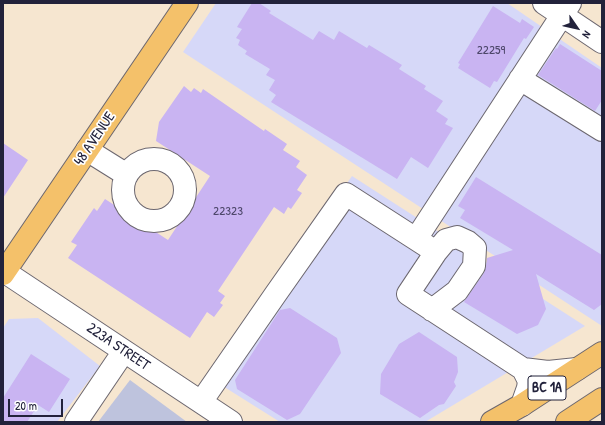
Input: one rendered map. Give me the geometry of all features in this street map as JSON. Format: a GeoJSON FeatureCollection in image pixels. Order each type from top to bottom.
{"type":"FeatureCollection","features":[{"type":"Feature","properties":{"kind":"main road","name":"48 AVENUE"},"geometry":{"type":"LineString","coordinates":[[4,273],[187,3]]}},
{"type":"Feature","properties":{"kind":"main road","name":"BC 1A"},"geometry":{"type":"LineString","coordinates":[[492,422],[522,405],[602,353]]}},
{"type":"Feature","properties":{"kind":"main road","name":"BC 1A"},"geometry":{"type":"LineString","coordinates":[[567,422],[602,399]]}},
{"type":"Feature","properties":{"kind":"street"},"geometry":{"type":"LineString","coordinates":[[544,3],[566,9],[602,42]]}},
{"type":"Feature","properties":{"kind":"street"},"geometry":{"type":"LineString","coordinates":[[416,239],[566,9]]}},
{"type":"Feature","properties":{"kind":"street"},"geometry":{"type":"LineString","coordinates":[[520,79],[602,130]]}},
{"type":"Feature","properties":{"kind":"street"},"geometry":{"type":"LineString","coordinates":[[87,150],[127,175]]}},
{"type":"Feature","properties":{"kind":"street"},"geometry":{"type":"LineString","coordinates":[[202,402],[346,194],[436,252]]}},
{"type":"Feature","properties":{"kind":"street"},"geometry":{"type":"LineString","coordinates":[[432,310],[457,291],[474,266],[475,248],[468,242],[457,237],[446,240],[436,252],[408,294],[432,310],[523,369],[548,372],[577,369]]}},
{"type":"Feature","properties":{"kind":"street","name":"223A STREET"},"geometry":{"type":"LineString","coordinates":[[4,273],[231,422]]}},
{"type":"Feature","properties":{"kind":"street"},"geometry":{"type":"LineString","coordinates":[[76,422],[124,351]]}},
{"type":"Feature","properties":{"kind":"street"},"geometry":{"type":"LineString","coordinates":[[522,405],[528,388],[528,381],[523,369]]}},
{"type":"Feature","properties":{"kind":"shaded area"},"geometry":{"type":"Polygon","coordinates":[[[216,3],[507,3],[602,68],[602,326],[183,52],[216,3]]]}},
{"type":"Feature","properties":{"kind":"shaded area"},"geometry":{"type":"Polygon","coordinates":[[[352,176],[585,326],[425,422],[280,422],[210,378],[352,176]]]}},
{"type":"Feature","properties":{"kind":"shaded area"},"geometry":{"type":"Polygon","coordinates":[[[38,318],[100,366],[57,422],[3,422],[3,328],[9,319],[38,318]]]}},
{"type":"Feature","properties":{"kind":"shaded area"},"geometry":{"type":"Polygon","coordinates":[[[130,380],[187,422],[98,422],[130,380]]]}},
{"type":"Feature","properties":{"kind":"building"},"geometry":{"type":"Polygon","coordinates":[[[252,3],[259,3],[271,11],[269,13],[313,40],[319,31],[334,40],[339,31],[367,48],[369,45],[402,65],[399,69],[426,86],[424,89],[443,101],[436,111],[448,119],[445,124],[453,128],[428,168],[411,157],[397,179],[271,102],[276,95],[269,90],[275,80],[266,75],[270,69],[245,54],[247,51],[238,45],[240,40],[236,38],[242,29],[237,27],[252,3]]]}},
{"type":"Feature","properties":{"kind":"building"},"geometry":{"type":"Polygon","coordinates":[[[493,6],[520,23],[522,19],[534,27],[526,39],[524,38],[497,82],[494,81],[490,88],[458,68],[460,64],[458,63],[493,6]]]}},
{"type":"Feature","properties":{"kind":"building"},"geometry":{"type":"Polygon","coordinates":[[[560,44],[602,71],[602,100],[595,111],[538,75],[560,44]]]}},
{"type":"Feature","properties":{"kind":"building"},"geometry":{"type":"Polygon","coordinates":[[[184,86],[191,92],[194,88],[201,93],[203,89],[264,131],[265,129],[287,144],[283,150],[300,161],[296,167],[307,175],[297,190],[302,193],[291,209],[288,207],[284,214],[274,207],[218,291],[225,296],[220,303],[223,305],[214,317],[207,312],[190,338],[68,258],[77,245],[71,242],[94,208],[97,211],[105,199],[168,240],[210,176],[156,141],[159,122],[184,86]]]}},
{"type":"Feature","properties":{"kind":"building"},"geometry":{"type":"Polygon","coordinates":[[[3,143],[28,160],[3,198],[3,143]]]}},
{"type":"Feature","properties":{"kind":"building"},"geometry":{"type":"Polygon","coordinates":[[[476,177],[602,255],[602,304],[594,310],[536,274],[546,309],[538,325],[517,334],[464,302],[484,273],[487,258],[513,250],[460,218],[465,210],[458,206],[476,177]]]}},
{"type":"Feature","properties":{"kind":"building"},"geometry":{"type":"Polygon","coordinates":[[[290,308],[337,338],[341,353],[300,414],[287,420],[237,389],[235,380],[280,310],[290,308]]]}},
{"type":"Feature","properties":{"kind":"building"},"geometry":{"type":"Polygon","coordinates":[[[419,332],[457,357],[458,372],[454,382],[456,386],[444,404],[439,405],[420,418],[380,394],[381,374],[399,344],[419,332]]]}},
{"type":"Feature","properties":{"kind":"building"},"geometry":{"type":"Polygon","coordinates":[[[31,354],[70,379],[49,412],[38,405],[27,422],[3,422],[3,398],[31,354]]]}}]}
